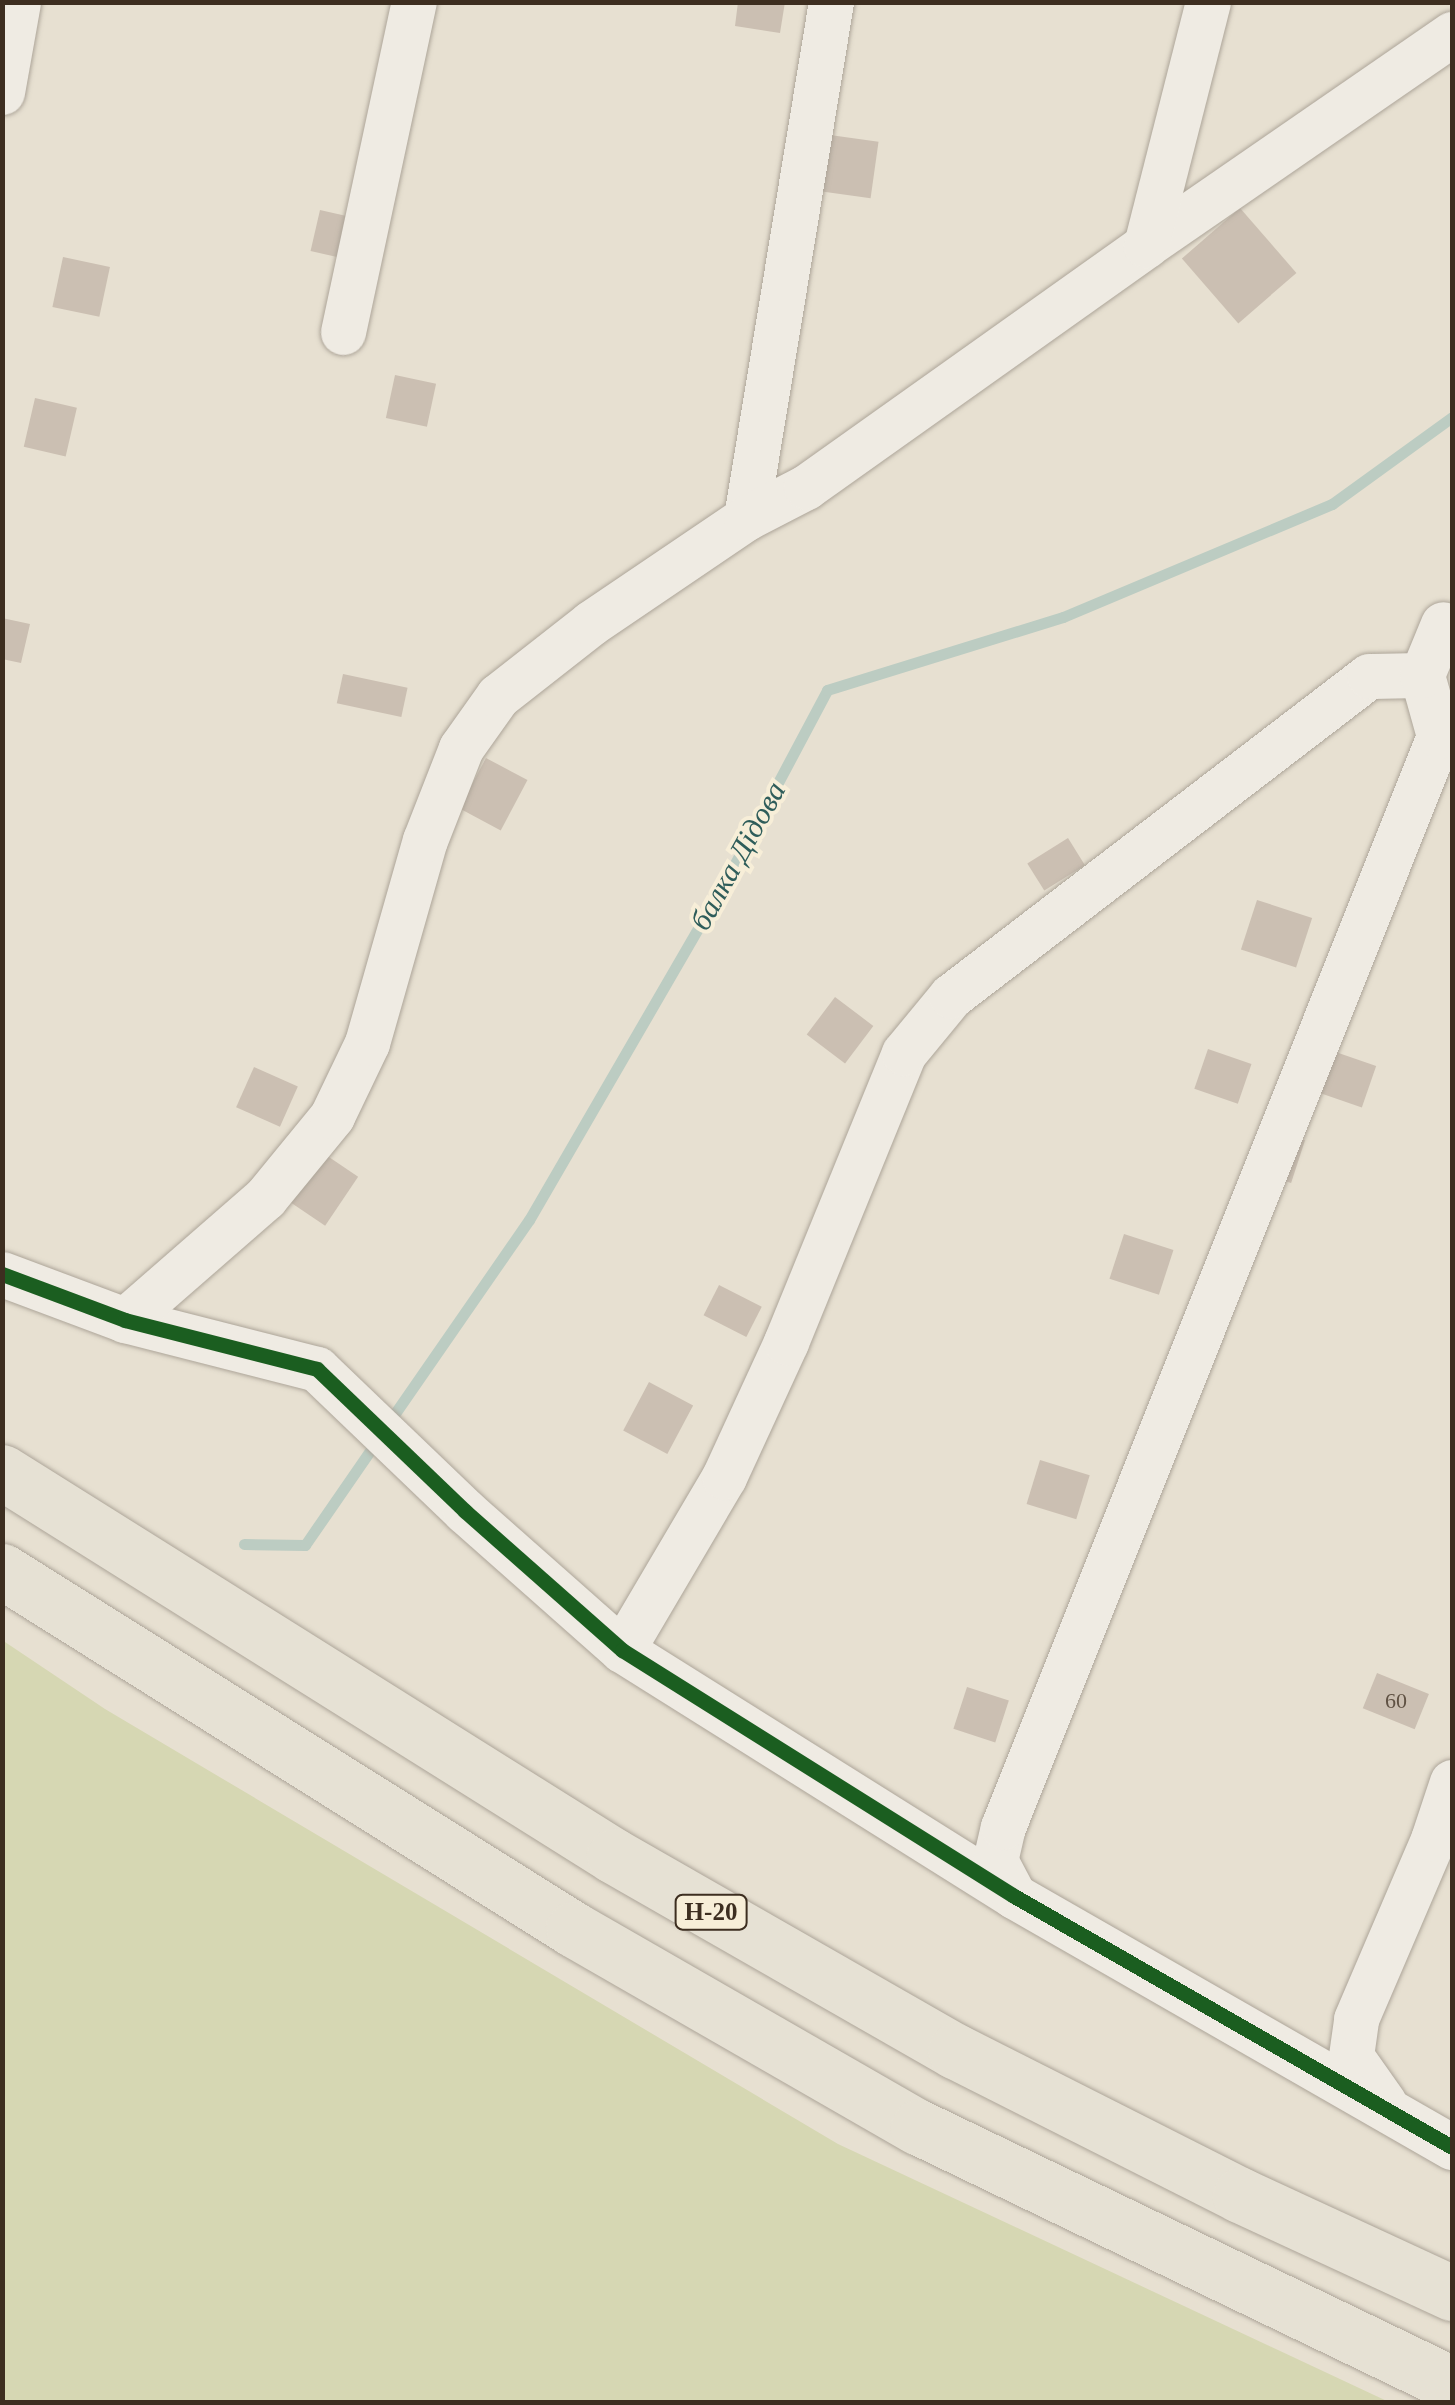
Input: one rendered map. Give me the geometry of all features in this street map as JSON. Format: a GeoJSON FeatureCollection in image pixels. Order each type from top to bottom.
{"type":"FeatureCollection","features":[{"type":"Feature","properties":{"kind":"main road","name":"Н-20"},"geometry":{"type":"LineString","coordinates":[[2,1472],[614,1856],[904,2022],[1240,2195],[1452,2293]]}},
{"type":"Feature","properties":{"kind":"main road"},"geometry":{"type":"LineString","coordinates":[[2,1572],[573,1928],[918,2127],[1452,2384]]}},
{"type":"Feature","properties":{"kind":"street"},"geometry":{"type":"LineString","coordinates":[[2,92],[18,2]]}},
{"type":"Feature","properties":{"kind":"street"},"geometry":{"type":"LineString","coordinates":[[343,332],[414,2]]}},
{"type":"Feature","properties":{"kind":"street"},"geometry":{"type":"LineString","coordinates":[[746,518],[831,2]]}},
{"type":"Feature","properties":{"kind":"street"},"geometry":{"type":"LineString","coordinates":[[1146,245],[1208,2]]}},
{"type":"Feature","properties":{"kind":"street"},"geometry":{"type":"LineString","coordinates":[[124,1320],[265,1198],[332,1116],[367,1044],[426,840],[461,748],[498,696],[591,623],[746,518],[806,487],[1452,34]]}},
{"type":"Feature","properties":{"kind":"street"},"geometry":{"type":"LineString","coordinates":[[1014,1896],[995,1860],[1003,1826],[1439,736],[1422,675],[1443,624]]}},
{"type":"Feature","properties":{"kind":"street"},"geometry":{"type":"LineString","coordinates":[[622,1650],[724,1477],[786,1342],[904,1053],[950,996],[1369,676],[1422,675]]}},
{"type":"Feature","properties":{"kind":"street"},"geometry":{"type":"LineString","coordinates":[[2,1274],[124,1320],[318,1369],[465,1510],[622,1650],[1014,1896],[1452,2147]]}},
{"type":"Feature","properties":{"kind":"street"},"geometry":{"type":"LineString","coordinates":[[1391,2113],[1351,2056],[1356,2019],[1434,1839],[1452,1782]]}},
{"type":"Feature","properties":{"kind":"green space"},"geometry":{"type":"Polygon","coordinates":[[[2,1640],[105,1709],[838,2144],[1389,2402],[3,2402],[2,1640]]]}},
{"type":"Feature","properties":{"kind":"building"},"geometry":{"type":"Polygon","coordinates":[[[738,2],[785,2],[780,33],[735,26],[738,2]]]}},
{"type":"Feature","properties":{"kind":"building"},"geometry":{"type":"Polygon","coordinates":[[[830,135],[879,142],[871,198],[822,191],[830,135]]]}},
{"type":"Feature","properties":{"kind":"building"},"geometry":{"type":"Polygon","coordinates":[[[1240,208],[1296,273],[1238,323],[1182,259],[1240,208]]]}},
{"type":"Feature","properties":{"kind":"building"},"geometry":{"type":"Polygon","coordinates":[[[320,210],[354,218],[345,259],[311,251],[320,210]]]}},
{"type":"Feature","properties":{"kind":"building"},"geometry":{"type":"Polygon","coordinates":[[[63,257],[110,267],[99,317],[52,307],[63,257]]]}},
{"type":"Feature","properties":{"kind":"building"},"geometry":{"type":"Polygon","coordinates":[[[395,375],[436,384],[427,427],[386,418],[395,375]]]}},
{"type":"Feature","properties":{"kind":"building"},"geometry":{"type":"Polygon","coordinates":[[[35,398],[77,408],[66,456],[24,447],[35,398]]]}},
{"type":"Feature","properties":{"kind":"building"},"geometry":{"type":"Polygon","coordinates":[[[2,618],[30,624],[21,663],[2,659],[2,618]]]}},
{"type":"Feature","properties":{"kind":"building"},"geometry":{"type":"Polygon","coordinates":[[[343,674],[408,688],[401,717],[337,703],[343,674]]]}},
{"type":"Feature","properties":{"kind":"building"},"geometry":{"type":"Polygon","coordinates":[[[486,758],[527,780],[501,830],[459,808],[486,758]]]}},
{"type":"Feature","properties":{"kind":"building"},"geometry":{"type":"Polygon","coordinates":[[[1068,838],[1085,865],[1044,891],[1027,863],[1068,838]]]}},
{"type":"Feature","properties":{"kind":"building"},"geometry":{"type":"Polygon","coordinates":[[[1257,900],[1312,918],[1296,967],[1241,949],[1257,900]]]}},
{"type":"Feature","properties":{"kind":"building"},"geometry":{"type":"Polygon","coordinates":[[[835,997],[873,1026],[845,1063],[807,1035],[835,997]]]}},
{"type":"Feature","properties":{"kind":"building"},"geometry":{"type":"Polygon","coordinates":[[[1208,1049],[1251,1064],[1238,1104],[1194,1089],[1208,1049]]]}},
{"type":"Feature","properties":{"kind":"building"},"geometry":{"type":"Polygon","coordinates":[[[1327,1049],[1376,1066],[1362,1108],[1313,1091],[1327,1049]]]}},
{"type":"Feature","properties":{"kind":"building"},"geometry":{"type":"Polygon","coordinates":[[[254,1067],[298,1087],[280,1127],[236,1107],[254,1067]]]}},
{"type":"Feature","properties":{"kind":"building"},"geometry":{"type":"Polygon","coordinates":[[[1286,1134],[1305,1140],[1291,1183],[1272,1177],[1286,1134]]]}},
{"type":"Feature","properties":{"kind":"building"},"geometry":{"type":"Polygon","coordinates":[[[320,1151],[358,1177],[325,1226],[287,1200],[320,1151]]]}},
{"type":"Feature","properties":{"kind":"building"},"geometry":{"type":"Polygon","coordinates":[[[1124,1234],[1173,1250],[1159,1295],[1109,1279],[1124,1234]]]}},
{"type":"Feature","properties":{"kind":"building"},"geometry":{"type":"Polygon","coordinates":[[[719,1285],[762,1307],[746,1337],[704,1315],[719,1285]]]}},
{"type":"Feature","properties":{"kind":"building"},"geometry":{"type":"Polygon","coordinates":[[[649,1382],[693,1405],[667,1454],[623,1431],[649,1382]]]}},
{"type":"Feature","properties":{"kind":"building"},"geometry":{"type":"Polygon","coordinates":[[[1040,1460],[1090,1475],[1076,1519],[1027,1504],[1040,1460]]]}},
{"type":"Feature","properties":{"kind":"building"},"geometry":{"type":"Polygon","coordinates":[[[1377,1673],[1429,1694],[1415,1729],[1363,1708],[1377,1673]]]}},
{"type":"Feature","properties":{"kind":"building"},"geometry":{"type":"Polygon","coordinates":[[[967,1687],[1009,1701],[995,1742],[953,1729],[967,1687]]]}},
{"type":"Feature","properties":{"kind":"waterway","name":"балка Дідова"},"geometry":{"type":"LineString","coordinates":[[389,1422],[529,1220],[723,886],[827,690],[1063,617],[1332,504],[1452,417]]}},
{"type":"Feature","properties":{"kind":"waterway","name":"балка Дідова"},"geometry":{"type":"LineString","coordinates":[[244,1544],[305,1545],[376,1442]]}},
{"type":"Feature","properties":{"kind":"cycle path"},"geometry":{"type":"LineString","coordinates":[[2,1274],[125,1320],[317,1369],[465,1511],[622,1650],[1014,1896],[1452,2147]]}}]}
